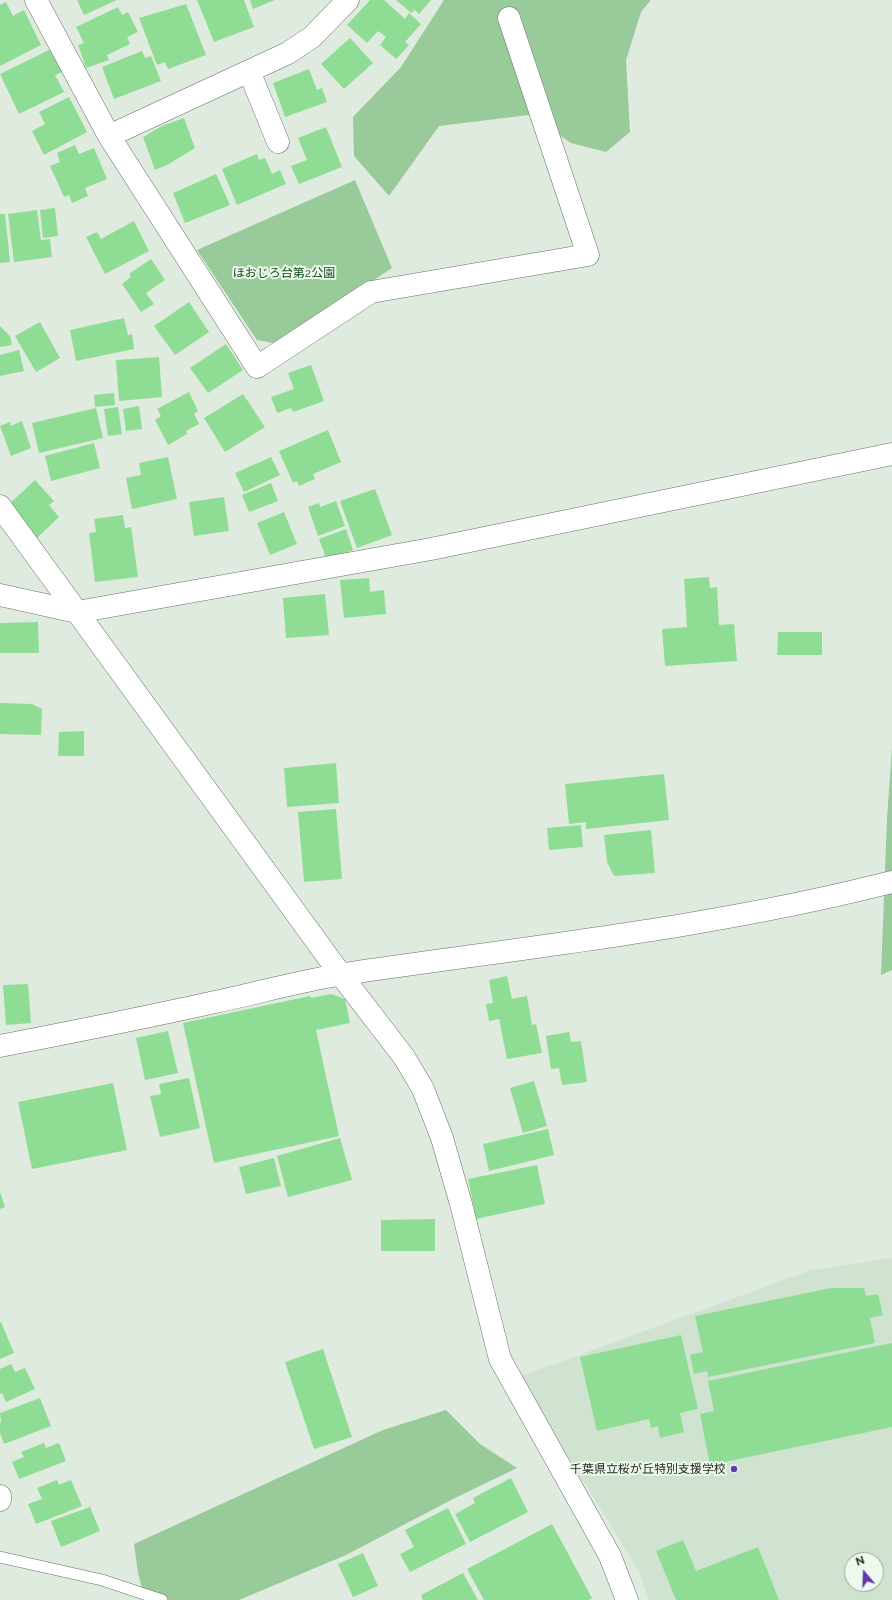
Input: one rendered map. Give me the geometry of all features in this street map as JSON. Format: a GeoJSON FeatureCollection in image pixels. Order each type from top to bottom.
{"type":"FeatureCollection","features":[{"type":"Feature","properties":{"kind":"street"},"geometry":{"type":"LineString","coordinates":[[36,0],[109,136],[257,367],[371,292],[588,254],[509,18]]}},
{"type":"Feature","properties":{"kind":"street"},"geometry":{"type":"LineString","coordinates":[[109,136],[288,53],[312,37],[348,0]]}},
{"type":"Feature","properties":{"kind":"street"},"geometry":{"type":"LineString","coordinates":[[249,71],[278,142]]}},
{"type":"Feature","properties":{"kind":"street"},"geometry":{"type":"LineString","coordinates":[[0,595],[77,612],[431,550],[892,454]]}},
{"type":"Feature","properties":{"kind":"street"},"geometry":{"type":"LineString","coordinates":[[0,506],[341,975],[404,1057],[423,1089],[442,1138],[461,1204],[500,1359],[610,1556],[627,1600]]}},
{"type":"Feature","properties":{"kind":"street"},"geometry":{"type":"LineString","coordinates":[[0,1046],[122,1023],[341,975],[532,948],[730,916],[836,896],[892,882]]}},
{"type":"Feature","properties":{"kind":"lane"},"geometry":{"type":"LineString","coordinates":[[0,1558],[102,1580],[162,1600]]}},
{"type":"Feature","properties":{"kind":"shaded area","name":"千葉県立桜が丘特別支援学校"},"geometry":{"type":"Polygon","coordinates":[[[892,1258],[892,1600],[648,1600],[640,1573],[519,1377],[811,1270],[892,1258]]]}},
{"type":"Feature","properties":{"kind":"green space"},"geometry":{"type":"Polygon","coordinates":[[[444,0],[651,0],[641,12],[626,60],[630,132],[606,152],[571,143],[529,115],[439,126],[389,196],[354,156],[353,117],[401,67],[444,0]]]}},
{"type":"Feature","properties":{"kind":"green space","name":"ほおじろ台第2公園"},"geometry":{"type":"Polygon","coordinates":[[[355,180],[392,268],[278,344],[257,340],[197,250],[355,180]]]}},
{"type":"Feature","properties":{"kind":"green space"},"geometry":{"type":"Polygon","coordinates":[[[892,747],[892,970],[881,975],[887,819],[892,747]]]}},
{"type":"Feature","properties":{"kind":"green space"},"geometry":{"type":"Polygon","coordinates":[[[446,1410],[480,1444],[517,1468],[453,1499],[346,1555],[239,1600],[145,1600],[138,1573],[134,1544],[383,1430],[446,1410]]]}},
{"type":"Feature","properties":{"kind":"building"},"geometry":{"type":"Polygon","coordinates":[[[77,0],[117,0],[84,15],[77,0]]]}},
{"type":"Feature","properties":{"kind":"building"},"geometry":{"type":"Polygon","coordinates":[[[197,0],[244,0],[254,27],[214,42],[197,0]]]}},
{"type":"Feature","properties":{"kind":"building"},"geometry":{"type":"Polygon","coordinates":[[[250,0],[275,0],[253,9],[250,0]]]}},
{"type":"Feature","properties":{"kind":"building"},"geometry":{"type":"Polygon","coordinates":[[[370,0],[384,0],[405,19],[409,13],[421,24],[405,42],[409,45],[396,59],[380,45],[386,37],[378,31],[367,43],[347,25],[370,0]]]}},
{"type":"Feature","properties":{"kind":"building"},"geometry":{"type":"Polygon","coordinates":[[[396,0],[431,0],[419,14],[415,10],[411,13],[396,0]]]}},
{"type":"Feature","properties":{"kind":"building"},"geometry":{"type":"Polygon","coordinates":[[[6,2],[13,16],[24,10],[41,45],[0,66],[0,5],[6,2]]]}},
{"type":"Feature","properties":{"kind":"building"},"geometry":{"type":"Polygon","coordinates":[[[186,4],[206,55],[168,69],[165,62],[157,65],[139,18],[186,4]]]}},
{"type":"Feature","properties":{"kind":"building"},"geometry":{"type":"Polygon","coordinates":[[[118,7],[122,15],[128,12],[138,32],[127,37],[130,44],[107,55],[109,60],[86,68],[78,45],[84,43],[76,27],[118,7]]]}},
{"type":"Feature","properties":{"kind":"building"},"geometry":{"type":"Polygon","coordinates":[[[350,38],[373,63],[344,89],[321,64],[350,38]]]}},
{"type":"Feature","properties":{"kind":"building"},"geometry":{"type":"Polygon","coordinates":[[[51,49],[62,72],[55,75],[64,92],[19,114],[0,74],[51,49]]]}},
{"type":"Feature","properties":{"kind":"building"},"geometry":{"type":"Polygon","coordinates":[[[142,51],[145,58],[151,56],[161,81],[114,99],[102,67],[142,51]]]}},
{"type":"Feature","properties":{"kind":"building"},"geometry":{"type":"Polygon","coordinates":[[[309,69],[317,90],[322,88],[327,102],[285,117],[273,83],[309,69]]]}},
{"type":"Feature","properties":{"kind":"building"},"geometry":{"type":"Polygon","coordinates":[[[69,97],[87,132],[44,155],[32,131],[45,124],[39,112],[69,97]]]}},
{"type":"Feature","properties":{"kind":"building"},"geometry":{"type":"Polygon","coordinates":[[[184,118],[195,148],[169,164],[155,170],[143,137],[162,126],[184,118]]]}},
{"type":"Feature","properties":{"kind":"building"},"geometry":{"type":"Polygon","coordinates":[[[326,127],[342,167],[299,184],[291,166],[307,160],[298,138],[326,127]]]}},
{"type":"Feature","properties":{"kind":"building"},"geometry":{"type":"Polygon","coordinates":[[[75,145],[79,154],[94,148],[107,179],[85,188],[88,196],[72,203],[69,195],[64,197],[50,166],[60,162],[57,153],[75,145]]]}},
{"type":"Feature","properties":{"kind":"building"},"geometry":{"type":"Polygon","coordinates":[[[257,154],[259,160],[265,158],[272,174],[280,170],[286,184],[237,205],[222,169],[257,154]]]}},
{"type":"Feature","properties":{"kind":"building"},"geometry":{"type":"Polygon","coordinates":[[[216,174],[230,205],[185,223],[173,193],[216,174]]]}},
{"type":"Feature","properties":{"kind":"building"},"geometry":{"type":"Polygon","coordinates":[[[55,208],[58,236],[43,238],[40,210],[55,208]]]}},
{"type":"Feature","properties":{"kind":"building"},"geometry":{"type":"Polygon","coordinates":[[[37,210],[41,240],[50,239],[52,257],[14,262],[8,214],[37,210]]]}},
{"type":"Feature","properties":{"kind":"building"},"geometry":{"type":"Polygon","coordinates":[[[0,214],[5,214],[10,262],[0,263],[0,214]]]}},
{"type":"Feature","properties":{"kind":"building"},"geometry":{"type":"Polygon","coordinates":[[[134,221],[149,251],[105,274],[86,237],[97,232],[101,239],[134,221]]]}},
{"type":"Feature","properties":{"kind":"building"},"geometry":{"type":"Polygon","coordinates":[[[151,259],[165,280],[146,293],[154,304],[141,312],[122,284],[131,277],[129,274],[151,259]]]}},
{"type":"Feature","properties":{"kind":"building"},"geometry":{"type":"Polygon","coordinates":[[[189,302],[209,332],[175,355],[154,326],[189,302]]]}},
{"type":"Feature","properties":{"kind":"building"},"geometry":{"type":"Polygon","coordinates":[[[124,318],[128,335],[132,334],[134,349],[76,361],[70,330],[124,318]]]}},
{"type":"Feature","properties":{"kind":"building"},"geometry":{"type":"Polygon","coordinates":[[[40,322],[60,358],[36,372],[15,336],[40,322]]]}},
{"type":"Feature","properties":{"kind":"building"},"geometry":{"type":"Polygon","coordinates":[[[0,326],[10,336],[12,345],[0,347],[0,326]]]}},
{"type":"Feature","properties":{"kind":"building"},"geometry":{"type":"Polygon","coordinates":[[[226,344],[243,370],[208,393],[190,368],[226,344]]]}},
{"type":"Feature","properties":{"kind":"building"},"geometry":{"type":"Polygon","coordinates":[[[19,350],[24,371],[0,376],[0,355],[19,350]]]}},
{"type":"Feature","properties":{"kind":"building"},"geometry":{"type":"Polygon","coordinates":[[[159,357],[162,397],[119,401],[116,360],[159,357]]]}},
{"type":"Feature","properties":{"kind":"building"},"geometry":{"type":"Polygon","coordinates":[[[311,365],[324,401],[293,412],[291,408],[277,413],[271,397],[294,389],[288,373],[311,365]]]}},
{"type":"Feature","properties":{"kind":"building"},"geometry":{"type":"Polygon","coordinates":[[[189,392],[198,411],[194,414],[199,424],[186,431],[187,434],[168,445],[155,420],[161,416],[157,409],[189,392]]]}},
{"type":"Feature","properties":{"kind":"building"},"geometry":{"type":"Polygon","coordinates":[[[114,393],[115,405],[95,407],[94,395],[114,393]]]}},
{"type":"Feature","properties":{"kind":"building"},"geometry":{"type":"Polygon","coordinates":[[[243,394],[265,427],[225,452],[204,418],[243,394]]]}},
{"type":"Feature","properties":{"kind":"building"},"geometry":{"type":"Polygon","coordinates":[[[139,406],[142,429],[126,431],[123,409],[139,406]]]}},
{"type":"Feature","properties":{"kind":"building"},"geometry":{"type":"Polygon","coordinates":[[[118,407],[122,434],[108,436],[104,409],[118,407]]]}},
{"type":"Feature","properties":{"kind":"building"},"geometry":{"type":"Polygon","coordinates":[[[96,408],[103,438],[39,453],[32,423],[96,408]]]}},
{"type":"Feature","properties":{"kind":"building"},"geometry":{"type":"Polygon","coordinates":[[[22,421],[31,448],[11,456],[0,426],[10,422],[11,426],[22,421]]]}},
{"type":"Feature","properties":{"kind":"building"},"geometry":{"type":"Polygon","coordinates":[[[328,430],[341,462],[313,474],[315,479],[299,486],[297,481],[293,483],[279,451],[328,430]]]}},
{"type":"Feature","properties":{"kind":"building"},"geometry":{"type":"Polygon","coordinates":[[[94,443],[100,468],[51,481],[45,456],[94,443]]]}},
{"type":"Feature","properties":{"kind":"building"},"geometry":{"type":"Polygon","coordinates":[[[168,457],[177,499],[132,509],[126,478],[141,475],[139,463],[168,457]]]}},
{"type":"Feature","properties":{"kind":"building"},"geometry":{"type":"Polygon","coordinates":[[[271,457],[280,475],[244,492],[235,473],[271,457]]]}},
{"type":"Feature","properties":{"kind":"building"},"geometry":{"type":"Polygon","coordinates":[[[35,480],[54,501],[49,505],[59,517],[34,541],[4,509],[35,480]]]}},
{"type":"Feature","properties":{"kind":"building"},"geometry":{"type":"Polygon","coordinates":[[[271,483],[278,501],[249,512],[242,495],[271,483]]]}},
{"type":"Feature","properties":{"kind":"building"},"geometry":{"type":"Polygon","coordinates":[[[375,489],[392,535],[357,548],[340,501],[375,489]]]}},
{"type":"Feature","properties":{"kind":"building"},"geometry":{"type":"Polygon","coordinates":[[[224,497],[229,531],[194,536],[189,502],[224,497]]]}},
{"type":"Feature","properties":{"kind":"building"},"geometry":{"type":"Polygon","coordinates":[[[336,501],[345,526],[318,536],[308,507],[319,503],[320,507],[336,501]]]}},
{"type":"Feature","properties":{"kind":"building"},"geometry":{"type":"Polygon","coordinates":[[[284,512],[297,544],[270,555],[257,523],[284,512]]]}},
{"type":"Feature","properties":{"kind":"building"},"geometry":{"type":"Polygon","coordinates":[[[123,515],[125,528],[131,527],[138,577],[95,582],[89,533],[96,532],[94,519],[123,515]]]}},
{"type":"Feature","properties":{"kind":"building"},"geometry":{"type":"Polygon","coordinates":[[[346,529],[353,550],[327,560],[319,539],[346,529]]]}},
{"type":"Feature","properties":{"kind":"building"},"geometry":{"type":"Polygon","coordinates":[[[709,577],[710,588],[717,587],[719,625],[734,624],[737,661],[665,666],[662,629],[687,627],[684,579],[709,577]]]}},
{"type":"Feature","properties":{"kind":"building"},"geometry":{"type":"Polygon","coordinates":[[[369,578],[370,592],[384,590],[386,614],[344,618],[340,580],[369,578]]]}},
{"type":"Feature","properties":{"kind":"building"},"geometry":{"type":"Polygon","coordinates":[[[325,594],[329,635],[286,638],[283,598],[325,594]]]}},
{"type":"Feature","properties":{"kind":"building"},"geometry":{"type":"Polygon","coordinates":[[[38,622],[39,653],[0,653],[0,623],[38,622]]]}},
{"type":"Feature","properties":{"kind":"building"},"geometry":{"type":"Polygon","coordinates":[[[778,632],[822,632],[822,655],[777,655],[778,632]]]}},
{"type":"Feature","properties":{"kind":"building"},"geometry":{"type":"Polygon","coordinates":[[[0,703],[32,704],[42,709],[41,735],[0,734],[0,703]]]}},
{"type":"Feature","properties":{"kind":"building"},"geometry":{"type":"Polygon","coordinates":[[[84,731],[84,756],[58,756],[59,732],[84,731]]]}},
{"type":"Feature","properties":{"kind":"building"},"geometry":{"type":"Polygon","coordinates":[[[336,763],[339,803],[287,807],[284,768],[336,763]]]}},
{"type":"Feature","properties":{"kind":"building"},"geometry":{"type":"Polygon","coordinates":[[[664,774],[669,820],[586,829],[586,822],[569,824],[565,784],[664,774]]]}},
{"type":"Feature","properties":{"kind":"building"},"geometry":{"type":"Polygon","coordinates":[[[336,809],[342,879],[304,882],[298,812],[336,809]]]}},
{"type":"Feature","properties":{"kind":"building"},"geometry":{"type":"Polygon","coordinates":[[[581,825],[583,847],[549,850],[547,828],[581,825]]]}},
{"type":"Feature","properties":{"kind":"building"},"geometry":{"type":"Polygon","coordinates":[[[651,830],[655,873],[614,876],[607,862],[604,835],[651,830]]]}},
{"type":"Feature","properties":{"kind":"building"},"geometry":{"type":"Polygon","coordinates":[[[507,976],[512,999],[527,996],[532,1025],[536,1024],[542,1053],[507,1059],[499,1019],[489,1021],[486,1004],[493,1003],[489,980],[507,976]]]}},
{"type":"Feature","properties":{"kind":"building"},"geometry":{"type":"Polygon","coordinates":[[[28,984],[31,1023],[6,1025],[3,985],[28,984]]]}},
{"type":"Feature","properties":{"kind":"building"},"geometry":{"type":"Polygon","coordinates":[[[331,994],[345,999],[350,1023],[316,1030],[339,1136],[214,1163],[183,1023],[310,996],[311,998],[331,994]]]}},
{"type":"Feature","properties":{"kind":"building"},"geometry":{"type":"Polygon","coordinates":[[[168,1031],[178,1073],[145,1080],[136,1038],[168,1031]]]}},
{"type":"Feature","properties":{"kind":"building"},"geometry":{"type":"Polygon","coordinates":[[[569,1032],[571,1042],[581,1041],[587,1082],[562,1085],[559,1068],[551,1069],[546,1036],[569,1032]]]}},
{"type":"Feature","properties":{"kind":"building"},"geometry":{"type":"Polygon","coordinates":[[[189,1078],[200,1128],[160,1137],[150,1096],[161,1094],[159,1084],[189,1078]]]}},
{"type":"Feature","properties":{"kind":"building"},"geometry":{"type":"Polygon","coordinates":[[[534,1081],[547,1126],[523,1133],[510,1088],[534,1081]]]}},
{"type":"Feature","properties":{"kind":"building"},"geometry":{"type":"Polygon","coordinates":[[[113,1083],[127,1150],[32,1169],[18,1102],[113,1083]]]}},
{"type":"Feature","properties":{"kind":"building"},"geometry":{"type":"Polygon","coordinates":[[[548,1129],[554,1155],[489,1171],[483,1144],[548,1129]]]}},
{"type":"Feature","properties":{"kind":"building"},"geometry":{"type":"Polygon","coordinates":[[[340,1138],[352,1180],[288,1197],[277,1156],[340,1138]]]}},
{"type":"Feature","properties":{"kind":"building"},"geometry":{"type":"Polygon","coordinates":[[[274,1158],[281,1186],[246,1194],[239,1167],[274,1158]]]}},
{"type":"Feature","properties":{"kind":"building"},"geometry":{"type":"Polygon","coordinates":[[[537,1165],[545,1204],[476,1219],[468,1179],[537,1165]]]}},
{"type":"Feature","properties":{"kind":"building"},"geometry":{"type":"Polygon","coordinates":[[[0,1192],[5,1207],[0,1209],[0,1192]]]}},
{"type":"Feature","properties":{"kind":"building"},"geometry":{"type":"Polygon","coordinates":[[[435,1219],[435,1251],[381,1251],[381,1220],[435,1219]]]}},
{"type":"Feature","properties":{"kind":"building"},"geometry":{"type":"Polygon","coordinates":[[[831,1288],[864,1288],[866,1296],[878,1294],[883,1315],[870,1318],[875,1343],[708,1377],[707,1371],[694,1374],[690,1355],[703,1352],[695,1316],[831,1288]]]}},
{"type":"Feature","properties":{"kind":"building"},"geometry":{"type":"Polygon","coordinates":[[[1,1322],[14,1353],[0,1359],[0,1323],[1,1322]]]}},
{"type":"Feature","properties":{"kind":"building"},"geometry":{"type":"Polygon","coordinates":[[[681,1335],[698,1409],[680,1413],[684,1432],[660,1438],[658,1426],[651,1428],[649,1419],[597,1431],[580,1357],[681,1335]]]}},
{"type":"Feature","properties":{"kind":"building"},"geometry":{"type":"Polygon","coordinates":[[[892,1343],[892,1427],[710,1465],[700,1414],[714,1411],[708,1381],[892,1343]]]}},
{"type":"Feature","properties":{"kind":"building"},"geometry":{"type":"Polygon","coordinates":[[[323,1349],[352,1437],[314,1449],[285,1362],[323,1349]]]}},
{"type":"Feature","properties":{"kind":"building"},"geometry":{"type":"Polygon","coordinates":[[[11,1364],[15,1372],[25,1368],[35,1389],[6,1402],[2,1393],[0,1394],[0,1369],[11,1364]]]}},
{"type":"Feature","properties":{"kind":"building"},"geometry":{"type":"Polygon","coordinates":[[[40,1398],[51,1426],[4,1444],[0,1433],[0,1413],[40,1398]]]}},
{"type":"Feature","properties":{"kind":"building"},"geometry":{"type":"Polygon","coordinates":[[[44,1443],[46,1448],[59,1443],[66,1461],[19,1479],[12,1462],[24,1457],[21,1452],[44,1443]]]}},
{"type":"Feature","properties":{"kind":"building"},"geometry":{"type":"Polygon","coordinates":[[[511,1478],[528,1512],[470,1542],[455,1514],[475,1503],[473,1498],[511,1478]]]}},
{"type":"Feature","properties":{"kind":"building"},"geometry":{"type":"Polygon","coordinates":[[[57,1480],[59,1485],[71,1480],[82,1506],[36,1524],[28,1504],[42,1499],[37,1488],[57,1480]]]}},
{"type":"Feature","properties":{"kind":"building"},"geometry":{"type":"Polygon","coordinates":[[[90,1507],[100,1531],[61,1547],[51,1521],[90,1507]]]}},
{"type":"Feature","properties":{"kind":"building"},"geometry":{"type":"Polygon","coordinates":[[[448,1508],[466,1544],[410,1572],[400,1554],[414,1547],[405,1530],[448,1508]]]}},
{"type":"Feature","properties":{"kind":"building"},"geometry":{"type":"Polygon","coordinates":[[[552,1524],[592,1598],[589,1600],[484,1600],[467,1569],[552,1524]]]}},
{"type":"Feature","properties":{"kind":"building"},"geometry":{"type":"Polygon","coordinates":[[[683,1540],[696,1571],[758,1547],[779,1600],[676,1600],[656,1551],[683,1540]]]}},
{"type":"Feature","properties":{"kind":"building"},"geometry":{"type":"Polygon","coordinates":[[[363,1553],[378,1586],[353,1597],[338,1564],[363,1553]]]}},
{"type":"Feature","properties":{"kind":"building"},"geometry":{"type":"Polygon","coordinates":[[[463,1573],[478,1600],[423,1600],[421,1595],[463,1573]]]}},
{"type":"Feature","properties":{"kind":"place","name":"千葉県立桜が丘特別支援学校"},"geometry":{"type":"Point","coordinates":[734,1469]}}]}
